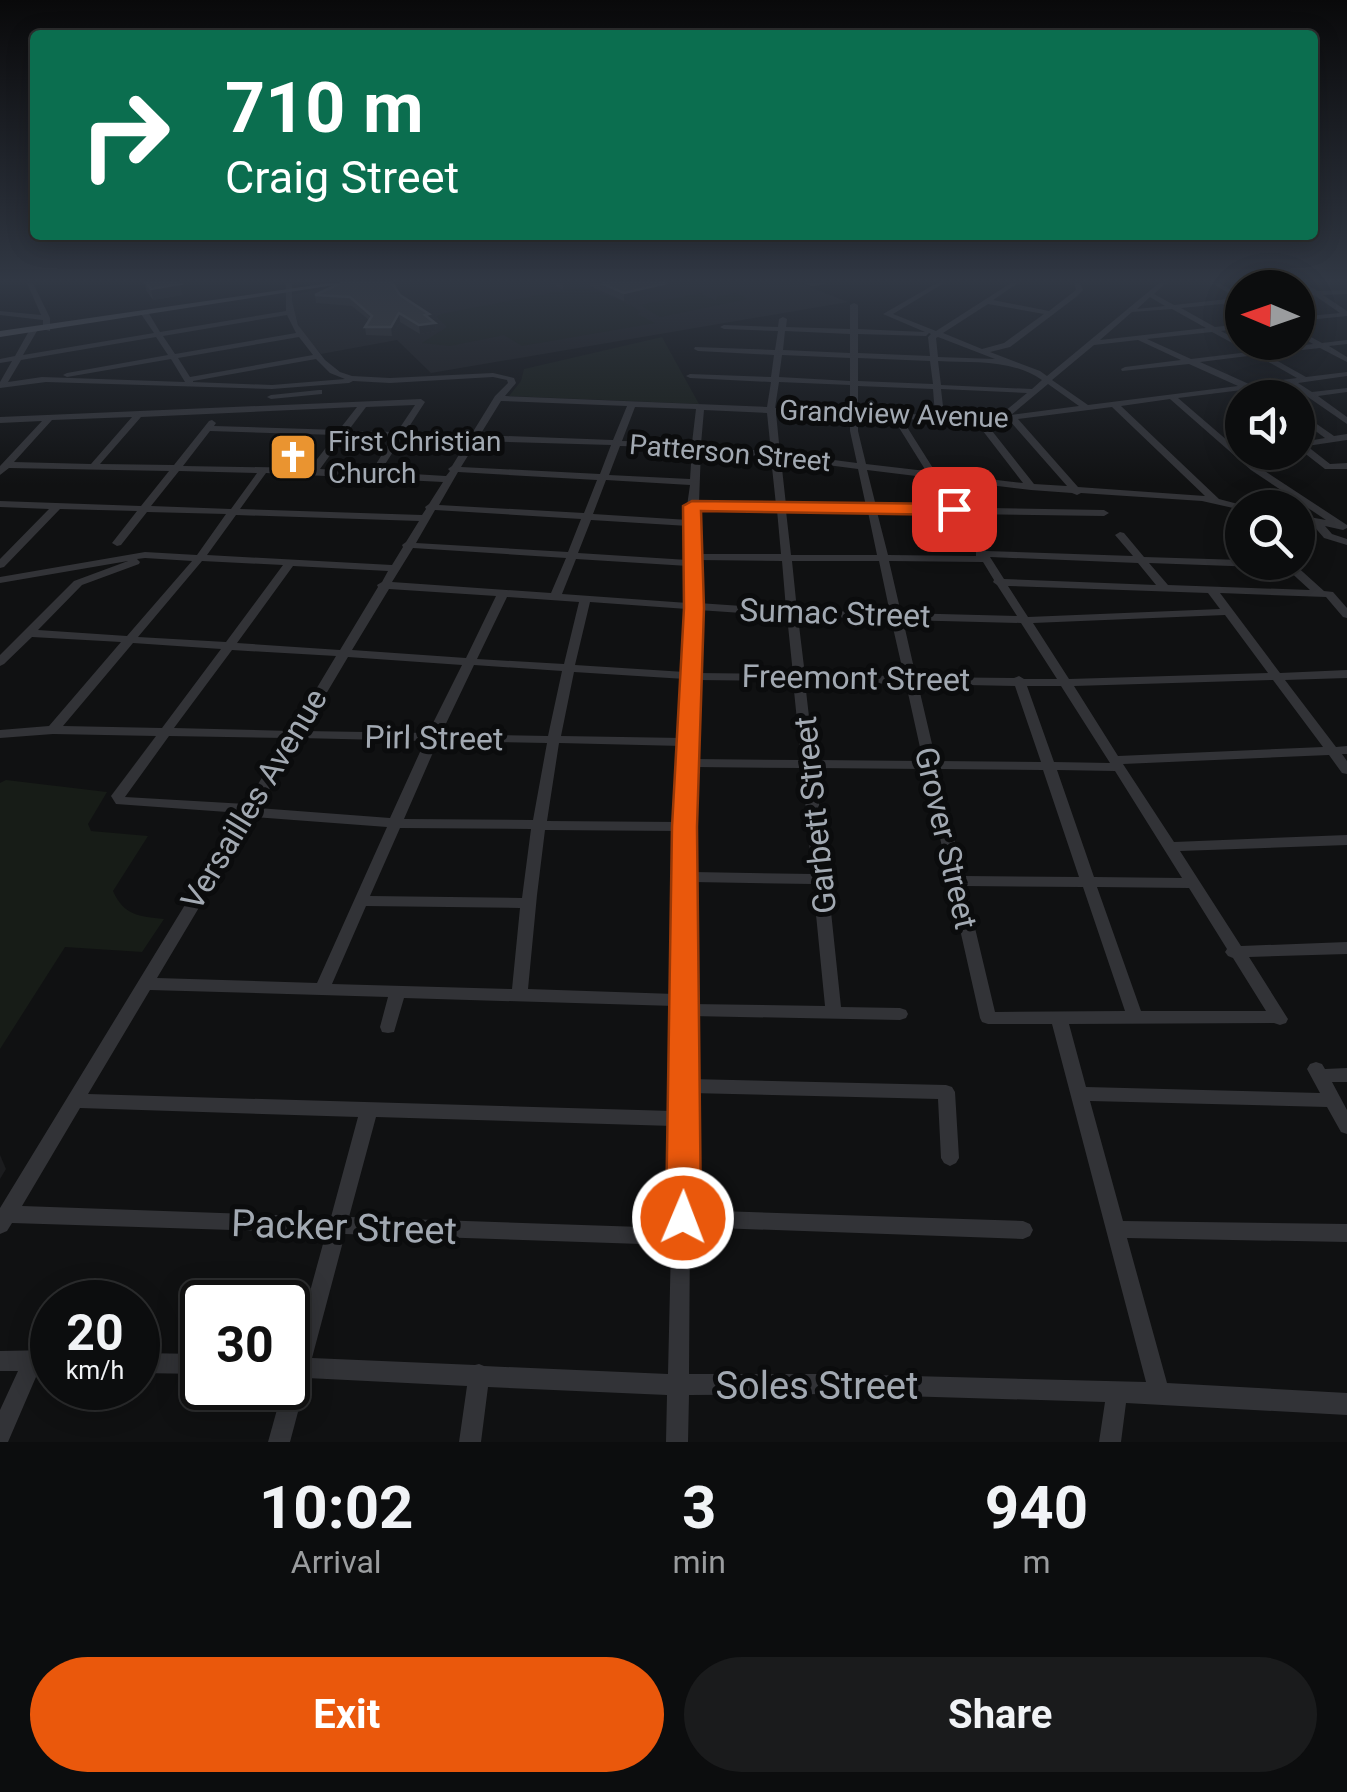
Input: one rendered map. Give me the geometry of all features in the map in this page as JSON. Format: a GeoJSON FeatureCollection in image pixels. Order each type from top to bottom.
{"type":"FeatureCollection","features":[{"type":"Feature","properties":{"kind":"street"},"geometry":{"type":"LineString","coordinates":[[1,386],[22,350]]}},
{"type":"Feature","properties":{"kind":"street"},"geometry":{"type":"LineString","coordinates":[[0,360],[63,350]]}},
{"type":"Feature","properties":{"kind":"street"},"geometry":{"type":"LineString","coordinates":[[170,350],[190,382]]}},
{"type":"Feature","properties":{"kind":"street"},"geometry":{"type":"LineString","coordinates":[[1,386],[207,350]]}},
{"type":"Feature","properties":{"kind":"street"},"geometry":{"type":"LineString","coordinates":[[314,350],[331,370],[357,379]]}},
{"type":"Feature","properties":{"kind":"street"},"geometry":{"type":"LineString","coordinates":[[732,350],[1008,362]]}},
{"type":"Feature","properties":{"kind":"street","name":"Grover Street"},"geometry":{"type":"LineString","coordinates":[[852,350],[852,414],[862,465],[988,1018],[1059,1018]]}},
{"type":"Feature","properties":{"kind":"street"},"geometry":{"type":"LineString","coordinates":[[934,350],[940,418]]}},
{"type":"Feature","properties":{"kind":"street"},"geometry":{"type":"LineString","coordinates":[[979,350],[1046,380],[1086,408]]}},
{"type":"Feature","properties":{"kind":"street"},"geometry":{"type":"LineString","coordinates":[[983,352],[989,350]]}},
{"type":"Feature","properties":{"kind":"street"},"geometry":{"type":"LineString","coordinates":[[1077,492],[1006,419],[1081,350]]}},
{"type":"Feature","properties":{"kind":"street"},"geometry":{"type":"LineString","coordinates":[[1165,350],[1232,380]]}},
{"type":"Feature","properties":{"kind":"street","name":"Garbett Street"},"geometry":{"type":"LineString","coordinates":[[778,352],[771,410],[823,878],[834,1014]]}},
{"type":"Feature","properties":{"kind":"street"},"geometry":{"type":"LineString","coordinates":[[190,382],[319,356]]}},
{"type":"Feature","properties":{"kind":"street"},"geometry":{"type":"LineString","coordinates":[[1125,369],[1225,356]]}},
{"type":"Feature","properties":{"kind":"street"},"geometry":{"type":"LineString","coordinates":[[1271,360],[1306,380]]}},
{"type":"Feature","properties":{"kind":"street","name":"Grandview Avenue"},"geometry":{"type":"LineString","coordinates":[[1306,380],[1347,374]]}},
{"type":"Feature","properties":{"kind":"street"},"geometry":{"type":"LineString","coordinates":[[690,376],[1034,391]]}},
{"type":"Feature","properties":{"kind":"street","name":"Versailles Avenue"},"geometry":{"type":"LineString","coordinates":[[4,1220],[426,513],[498,398],[512,383],[510,378],[357,379]]}},
{"type":"Feature","properties":{"kind":"street"},"geometry":{"type":"LineString","coordinates":[[271,397],[314,393],[357,379]]}},
{"type":"Feature","properties":{"kind":"street"},"geometry":{"type":"LineString","coordinates":[[42,380],[272,387],[344,382]]}},
{"type":"Feature","properties":{"kind":"street","name":"Grandview Avenue"},"geometry":{"type":"LineString","coordinates":[[498,398],[979,420],[1225,389]]}},
{"type":"Feature","properties":{"kind":"street"},"geometry":{"type":"LineString","coordinates":[[1315,393],[1347,390]]}},
{"type":"Feature","properties":{"kind":"street"},"geometry":{"type":"LineString","coordinates":[[1172,397],[1225,441]]}},
{"type":"Feature","properties":{"kind":"street"},"geometry":{"type":"LineString","coordinates":[[1315,398],[1347,421]]}},
{"type":"Feature","properties":{"kind":"street"},"geometry":{"type":"LineString","coordinates":[[0,420],[421,402],[374,474]]}},
{"type":"Feature","properties":{"kind":"street"},"geometry":{"type":"LineString","coordinates":[[556,598],[632,404]]}},
{"type":"Feature","properties":{"kind":"street"},"geometry":{"type":"LineString","coordinates":[[1114,404],[1216,501]]}},
{"type":"Feature","properties":{"kind":"street"},"geometry":{"type":"LineString","coordinates":[[312,471],[364,405]]}},
{"type":"Feature","properties":{"kind":"street"},"geometry":{"type":"LineString","coordinates":[[677,1442],[687,877],[684,827],[694,608],[693,482],[700,407]]}},
{"type":"Feature","properties":{"kind":"street"},"geometry":{"type":"LineString","coordinates":[[1331,410],[1347,407]]}},
{"type":"Feature","properties":{"kind":"street"},"geometry":{"type":"LineString","coordinates":[[117,543],[221,411]]}},
{"type":"Feature","properties":{"kind":"street"},"geometry":{"type":"LineString","coordinates":[[93,466],[138,415]]}},
{"type":"Feature","properties":{"kind":"street"},"geometry":{"type":"LineString","coordinates":[[896,416],[934,476]]}},
{"type":"Feature","properties":{"kind":"street"},"geometry":{"type":"LineString","coordinates":[[4,468],[50,417]]}},
{"type":"Feature","properties":{"kind":"street"},"geometry":{"type":"LineString","coordinates":[[979,420],[1031,487]]}},
{"type":"Feature","properties":{"kind":"street"},"geometry":{"type":"LineString","coordinates":[[1315,427],[1332,440]]}},
{"type":"Feature","properties":{"kind":"street","name":"Patterson Street"},"geometry":{"type":"LineString","coordinates":[[209,428],[697,446],[1077,492],[1225,503]]}},
{"type":"Feature","properties":{"kind":"street"},"geometry":{"type":"LineString","coordinates":[[1315,442],[1347,437]]}},
{"type":"Feature","properties":{"kind":"street"},"geometry":{"type":"LineString","coordinates":[[1315,457],[1328,467],[1347,466]]}},
{"type":"Feature","properties":{"kind":"street"},"geometry":{"type":"LineString","coordinates":[[4,468],[93,466],[693,482]]}},
{"type":"Feature","properties":{"kind":"street"},"geometry":{"type":"LineString","coordinates":[[1264,470],[1345,527]]}},
{"type":"Feature","properties":{"kind":"street"},"geometry":{"type":"LineString","coordinates":[[53,730],[201,556],[263,471]]}},
{"type":"Feature","properties":{"kind":"street"},"geometry":{"type":"LineString","coordinates":[[0,504],[586,517],[782,507],[1104,513]]}},
{"type":"Feature","properties":{"kind":"street"},"geometry":{"type":"LineString","coordinates":[[0,565],[56,506]]}},
{"type":"Feature","properties":{"kind":"street"},"geometry":{"type":"LineString","coordinates":[[954,509],[1280,1019],[1059,1018],[1159,1393]]}},
{"type":"Feature","properties":{"kind":"street"},"geometry":{"type":"LineString","coordinates":[[1315,521],[1345,527]]}},
{"type":"Feature","properties":{"kind":"street"},"geometry":{"type":"LineString","coordinates":[[1315,521],[1328,536],[1347,542]]}},
{"type":"Feature","properties":{"kind":"street"},"geometry":{"type":"LineString","coordinates":[[1120,535],[1164,587]]}},
{"type":"Feature","properties":{"kind":"street"},"geometry":{"type":"LineString","coordinates":[[407,545],[692,560],[982,556],[1290,565],[1347,615]]}},
{"type":"Feature","properties":{"kind":"street"},"geometry":{"type":"LineString","coordinates":[[0,662],[78,583],[145,555]]}},
{"type":"Feature","properties":{"kind":"street"},"geometry":{"type":"LineString","coordinates":[[3,582],[145,555],[393,568]]}},
{"type":"Feature","properties":{"kind":"street"},"geometry":{"type":"LineString","coordinates":[[292,562],[118,796],[122,801],[396,823],[684,827]]}},
{"type":"Feature","properties":{"kind":"street"},"geometry":{"type":"LineString","coordinates":[[998,582],[1325,594]]}},
{"type":"Feature","properties":{"kind":"street","name":"Sumac Street"},"geometry":{"type":"LineString","coordinates":[[382,586],[792,613],[1025,620],[1228,612]]}},
{"type":"Feature","properties":{"kind":"street"},"geometry":{"type":"LineString","coordinates":[[1210,588],[1276,676],[1340,750],[1347,770]]}},
{"type":"Feature","properties":{"kind":"street"},"geometry":{"type":"LineString","coordinates":[[323,988],[432,737],[502,595]]}},
{"type":"Feature","properties":{"kind":"street"},"geometry":{"type":"LineString","coordinates":[[520,994],[528,903],[553,740],[584,600]]}},
{"type":"Feature","properties":{"kind":"street","name":"Freemont Street"},"geometry":{"type":"LineString","coordinates":[[29,633],[691,676],[1067,683],[1347,674]]}},
{"type":"Feature","properties":{"kind":"street"},"geometry":{"type":"LineString","coordinates":[[1019,680],[1135,1018]]}},
{"type":"Feature","properties":{"kind":"street","name":"Pirl Street"},"geometry":{"type":"LineString","coordinates":[[0,734],[53,730],[688,742]]}},
{"type":"Feature","properties":{"kind":"street"},"geometry":{"type":"LineString","coordinates":[[687,763],[1049,767],[1340,750]]}},
{"type":"Feature","properties":{"kind":"street"},"geometry":{"type":"LineString","coordinates":[[1170,847],[1347,840]]}},
{"type":"Feature","properties":{"kind":"street"},"geometry":{"type":"LineString","coordinates":[[687,877],[823,878]]}},
{"type":"Feature","properties":{"kind":"street"},"geometry":{"type":"LineString","coordinates":[[955,881],[1192,883]]}},
{"type":"Feature","properties":{"kind":"street"},"geometry":{"type":"LineString","coordinates":[[361,901],[528,903]]}},
{"type":"Feature","properties":{"kind":"street"},"geometry":{"type":"LineString","coordinates":[[1234,952],[1347,948]]}},
{"type":"Feature","properties":{"kind":"street"},"geometry":{"type":"LineString","coordinates":[[144,984],[520,994],[834,1014],[900,1014]]}},
{"type":"Feature","properties":{"kind":"street"},"geometry":{"type":"LineString","coordinates":[[388,1027],[397,992]]}},
{"type":"Feature","properties":{"kind":"street"},"geometry":{"type":"LineString","coordinates":[[1347,1075],[1318,1073],[1347,1127]]}},
{"type":"Feature","properties":{"kind":"street"},"geometry":{"type":"LineString","coordinates":[[684,1086],[946,1092],[950,1158]]}},
{"type":"Feature","properties":{"kind":"street"},"geometry":{"type":"LineString","coordinates":[[1078,1094],[1332,1100]]}},
{"type":"Feature","properties":{"kind":"street"},"geometry":{"type":"LineString","coordinates":[[75,1101],[684,1119]]}},
{"type":"Feature","properties":{"kind":"street"},"geometry":{"type":"LineString","coordinates":[[310,1310],[369,1110]]}},
{"type":"Feature","properties":{"kind":"street","name":"Packer Street"},"geometry":{"type":"LineString","coordinates":[[4,1220],[336,1227],[1022,1230]]}},
{"type":"Feature","properties":{"kind":"street"},"geometry":{"type":"LineString","coordinates":[[1114,1229],[1347,1233]]}},
{"type":"Feature","properties":{"kind":"street"},"geometry":{"type":"LineString","coordinates":[[0,1361],[30,1360]]}},
{"type":"Feature","properties":{"kind":"street","name":"Soles Street"},"geometry":{"type":"LineString","coordinates":[[310,1368],[678,1385],[835,1384],[1159,1393],[1347,1404]]}},
{"type":"Feature","properties":{"kind":"street"},"geometry":{"type":"LineString","coordinates":[[470,1442],[478,1374]]}},
{"type":"Feature","properties":{"kind":"street"},"geometry":{"type":"LineString","coordinates":[[0,1435],[30,1383]]}},
{"type":"Feature","properties":{"kind":"street"},"geometry":{"type":"LineString","coordinates":[[1110,1442],[1117,1392]]}},
{"type":"Feature","properties":{"kind":"street"},"geometry":{"type":"LineString","coordinates":[[279,1442],[285,1410]]}},
{"type":"Feature","properties":{"kind":"shaded area"},"geometry":{"type":"Polygon","coordinates":[[[408,350],[564,350],[431,373],[408,350]]]}},
{"type":"Feature","properties":{"kind":"shaded area"},"geometry":{"type":"Polygon","coordinates":[[[605,350],[669,350],[699,404],[509,396],[521,381],[524,369],[605,350]]]}},
{"type":"Feature","properties":{"kind":"shaded area"},"geometry":{"type":"Polygon","coordinates":[[[6,780],[107,792],[88,824],[91,831],[148,836],[113,891],[127,910],[164,919],[142,952],[65,947],[0,1049],[0,783],[6,780]]]}},
{"type":"Feature","properties":{"kind":"place","name":"First Christian Church"},"geometry":{"type":"Point","coordinates":[293,457]}},
{"type":"Feature","properties":{"kind":"route"},"geometry":{"type":"LineString","coordinates":[[683,1218],[687,877],[684,827],[694,608],[692,506],[954,509]]}}]}
